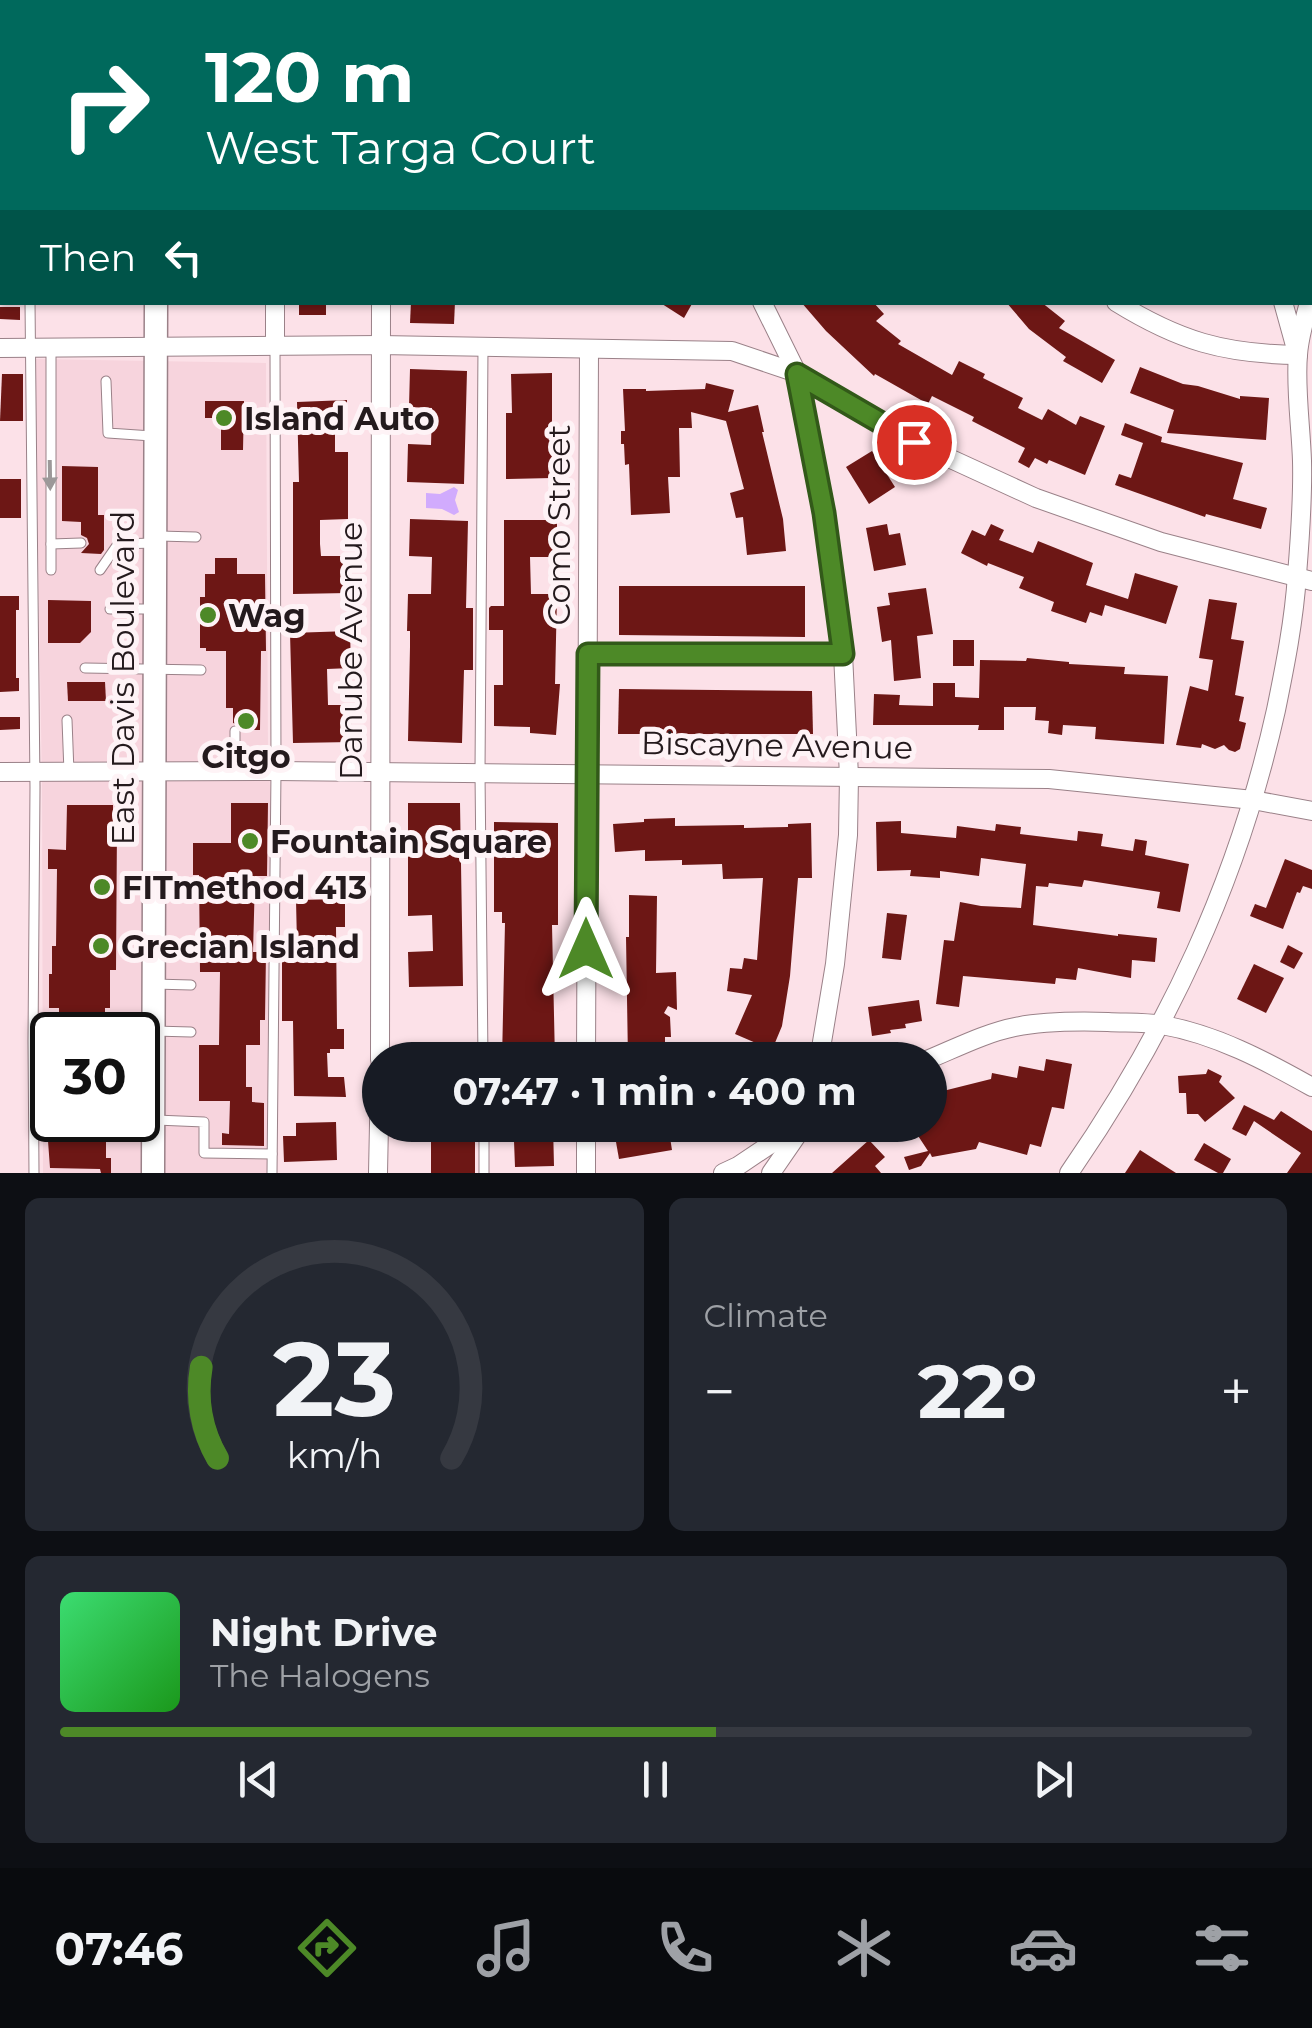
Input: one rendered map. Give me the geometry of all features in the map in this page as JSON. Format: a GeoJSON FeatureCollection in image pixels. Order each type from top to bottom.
{"type":"FeatureCollection","features":[{"type":"Feature","properties":{"kind":"street","name":"East Davis Boulevard"},"geometry":{"type":"LineString","coordinates":[[154,1012],[156,305]]}},
{"type":"Feature","properties":{"kind":"street"},"geometry":{"type":"LineString","coordinates":[[274,305],[275,346]]}},
{"type":"Feature","properties":{"kind":"street","name":"Danube Avenue"},"geometry":{"type":"LineString","coordinates":[[380,305],[380,1042]]}},
{"type":"Feature","properties":{"kind":"street"},"geometry":{"type":"LineString","coordinates":[[763,305],[797,374],[824,513],[843,654],[848,776],[845,870],[822,1042]]}},
{"type":"Feature","properties":{"kind":"street"},"geometry":{"type":"LineString","coordinates":[[1121,305],[1169,332],[1201,344],[1233,351],[1298,355]]}},
{"type":"Feature","properties":{"kind":"street"},"geometry":{"type":"LineString","coordinates":[[1069,1173],[1161,1025],[1210,924],[1253,800],[1304,580],[1298,355],[1285,305]]}},
{"type":"Feature","properties":{"kind":"street"},"geometry":{"type":"LineString","coordinates":[[1298,355],[1309,305]]}},
{"type":"Feature","properties":{"kind":"street"},"geometry":{"type":"LineString","coordinates":[[0,348],[380,345],[732,351],[797,374],[914,442],[1036,498],[1161,542],[1304,580]]}},
{"type":"Feature","properties":{"kind":"street","name":"Como Street"},"geometry":{"type":"LineString","coordinates":[[586,1042],[589,350]]}},
{"type":"Feature","properties":{"kind":"street"},"geometry":{"type":"LineString","coordinates":[[588,654],[843,654]]}},
{"type":"Feature","properties":{"kind":"street","name":"Biscayne Avenue"},"geometry":{"type":"LineString","coordinates":[[0,772],[480,772],[1050,779],[1253,800],[1312,812]]}},
{"type":"Feature","properties":{"kind":"street"},"geometry":{"type":"LineString","coordinates":[[947,1052],[1012,1028],[1041,1023],[1076,1020],[1161,1025],[1229,1045],[1312,1088]]}},
{"type":"Feature","properties":{"kind":"street","name":"East Davis Boulevard"},"geometry":{"type":"LineString","coordinates":[[153,1142],[153,1173]]}},
{"type":"Feature","properties":{"kind":"street"},"geometry":{"type":"LineString","coordinates":[[378,1173],[379,1142]]}},
{"type":"Feature","properties":{"kind":"street"},"geometry":{"type":"LineString","coordinates":[[586,1142],[586,1173]]}},
{"type":"Feature","properties":{"kind":"street"},"geometry":{"type":"LineString","coordinates":[[723,1173],[775,1142]]}},
{"type":"Feature","properties":{"kind":"street"},"geometry":{"type":"LineString","coordinates":[[771,1173],[791,1142]]}},
{"type":"Feature","properties":{"kind":"lane"},"geometry":{"type":"LineString","coordinates":[[30,305],[34,1173]]}},
{"type":"Feature","properties":{"kind":"lane"},"geometry":{"type":"LineString","coordinates":[[272,1173],[275,346]]}},
{"type":"Feature","properties":{"kind":"lane"},"geometry":{"type":"LineString","coordinates":[[51,348],[52,570]]}},
{"type":"Feature","properties":{"kind":"lane"},"geometry":{"type":"LineString","coordinates":[[483,348],[483,1042]]}},
{"type":"Feature","properties":{"kind":"lane"},"geometry":{"type":"LineString","coordinates":[[106,381],[108,433],[155,436]]}},
{"type":"Feature","properties":{"kind":"lane"},"geometry":{"type":"LineString","coordinates":[[104,544],[196,537]]}},
{"type":"Feature","properties":{"kind":"lane"},"geometry":{"type":"LineString","coordinates":[[51,544],[81,543]]}},
{"type":"Feature","properties":{"kind":"lane"},"geometry":{"type":"LineString","coordinates":[[100,570],[118,544]]}},
{"type":"Feature","properties":{"kind":"lane"},"geometry":{"type":"LineString","coordinates":[[110,609],[154,609]]}},
{"type":"Feature","properties":{"kind":"lane"},"geometry":{"type":"LineString","coordinates":[[85,668],[201,670]]}},
{"type":"Feature","properties":{"kind":"lane"},"geometry":{"type":"LineString","coordinates":[[67,720],[69,772]]}},
{"type":"Feature","properties":{"kind":"lane"},"geometry":{"type":"LineString","coordinates":[[235,731],[235,771]]}},
{"type":"Feature","properties":{"kind":"lane"},"geometry":{"type":"LineString","coordinates":[[154,984],[190,984]]}},
{"type":"Feature","properties":{"kind":"lane"},"geometry":{"type":"LineString","coordinates":[[160,1031],[191,1032]]}},
{"type":"Feature","properties":{"kind":"lane"},"geometry":{"type":"LineString","coordinates":[[160,1120],[204,1122],[204,1153],[272,1154]]}},
{"type":"Feature","properties":{"kind":"lane"},"geometry":{"type":"LineString","coordinates":[[484,1142],[484,1173]]}},
{"type":"Feature","properties":{"kind":"shaded area"},"geometry":{"type":"Polygon","coordinates":[[[35,359],[266,363],[268,753],[273,835],[269,1173],[43,1173],[43,1142],[160,1142],[160,1012],[43,1012],[35,359]]]}},
{"type":"Feature","properties":{"kind":"shaded area"},"geometry":{"type":"Polygon","coordinates":[[[454,487],[458,490],[455,500],[459,512],[454,515],[426,508],[426,493],[440,494],[454,487]]]}},
{"type":"Feature","properties":{"kind":"building"},"geometry":{"type":"Polygon","coordinates":[[[299,305],[326,305],[326,315],[299,315],[299,305]]]}},
{"type":"Feature","properties":{"kind":"building"},"geometry":{"type":"Polygon","coordinates":[[[411,305],[455,305],[454,324],[410,323],[411,305]]]}},
{"type":"Feature","properties":{"kind":"building"},"geometry":{"type":"Polygon","coordinates":[[[664,305],[691,305],[684,318],[664,305]]]}},
{"type":"Feature","properties":{"kind":"building"},"geometry":{"type":"Polygon","coordinates":[[[804,305],[876,305],[884,314],[876,321],[901,341],[898,344],[952,375],[959,361],[1023,398],[1018,408],[1042,420],[1048,409],[1076,425],[1080,416],[1105,426],[1085,475],[1049,460],[1047,464],[1035,458],[1029,468],[1018,462],[1025,448],[932,396],[928,404],[874,376],[804,305]]]}},
{"type":"Feature","properties":{"kind":"building"},"geometry":{"type":"Polygon","coordinates":[[[1009,305],[1045,305],[1065,321],[1059,328],[1115,360],[1102,383],[1063,361],[1066,357],[1029,329],[1009,305]]]}},
{"type":"Feature","properties":{"kind":"building"},"geometry":{"type":"Polygon","coordinates":[[[0,307],[20,307],[20,320],[0,319],[0,307]]]}},
{"type":"Feature","properties":{"kind":"building"},"geometry":{"type":"Polygon","coordinates":[[[1140,367],[1183,384],[1240,399],[1269,398],[1266,440],[1167,433],[1174,410],[1130,393],[1140,367]]]}},
{"type":"Feature","properties":{"kind":"building"},"geometry":{"type":"Polygon","coordinates":[[[410,369],[467,371],[464,484],[407,482],[408,444],[431,445],[432,408],[409,407],[410,369]]]}},
{"type":"Feature","properties":{"kind":"building"},"geometry":{"type":"Polygon","coordinates":[[[552,373],[552,478],[506,479],[506,413],[512,413],[511,374],[552,373]]]}},
{"type":"Feature","properties":{"kind":"building"},"geometry":{"type":"Polygon","coordinates":[[[2,374],[23,374],[23,421],[0,421],[2,374]]]}},
{"type":"Feature","properties":{"kind":"building"},"geometry":{"type":"Polygon","coordinates":[[[706,383],[734,390],[728,412],[758,405],[783,519],[786,551],[747,555],[743,517],[736,518],[730,493],[744,489],[726,421],[691,412],[692,428],[679,428],[680,477],[668,477],[670,513],[631,515],[629,464],[625,465],[621,444],[621,431],[625,431],[623,389],[705,389],[706,383]]]}},
{"type":"Feature","properties":{"kind":"building"},"geometry":{"type":"Polygon","coordinates":[[[347,400],[347,426],[335,426],[335,452],[348,452],[348,519],[320,520],[320,544],[321,556],[348,556],[348,593],[293,594],[293,482],[299,482],[297,402],[347,400]]]}},
{"type":"Feature","properties":{"kind":"building"},"geometry":{"type":"Polygon","coordinates":[[[205,401],[244,401],[243,450],[221,450],[221,418],[205,418],[205,401]]]}},
{"type":"Feature","properties":{"kind":"building"},"geometry":{"type":"Polygon","coordinates":[[[1125,423],[1162,437],[1161,442],[1243,463],[1233,499],[1267,508],[1261,529],[1206,514],[1205,517],[1115,485],[1119,474],[1131,478],[1143,443],[1121,435],[1125,423]]]}},
{"type":"Feature","properties":{"kind":"building"},"geometry":{"type":"Polygon","coordinates":[[[872,451],[895,487],[869,504],[846,467],[872,451]]]}},
{"type":"Feature","properties":{"kind":"building"},"geometry":{"type":"Polygon","coordinates":[[[62,466],[98,467],[98,515],[104,515],[101,554],[81,553],[89,544],[81,535],[81,522],[62,521],[62,466]]]}},
{"type":"Feature","properties":{"kind":"building"},"geometry":{"type":"Polygon","coordinates":[[[0,479],[21,479],[21,518],[0,518],[0,479]]]}},
{"type":"Feature","properties":{"kind":"building"},"geometry":{"type":"Polygon","coordinates":[[[410,519],[468,521],[466,608],[473,608],[473,670],[464,670],[462,743],[408,741],[408,594],[431,594],[432,557],[409,556],[410,519]]]}},
{"type":"Feature","properties":{"kind":"building"},"geometry":{"type":"Polygon","coordinates":[[[504,520],[557,520],[557,557],[530,557],[531,594],[557,594],[555,684],[560,684],[556,735],[530,733],[530,727],[494,726],[494,685],[503,685],[503,630],[489,630],[489,608],[504,606],[504,520]]]}},
{"type":"Feature","properties":{"kind":"building"},"geometry":{"type":"Polygon","coordinates":[[[887,524],[889,535],[900,533],[906,565],[874,571],[866,528],[887,524]]]}},
{"type":"Feature","properties":{"kind":"building"},"geometry":{"type":"Polygon","coordinates":[[[991,524],[1004,530],[999,540],[1033,553],[1038,541],[1093,563],[1086,585],[1128,599],[1135,573],[1178,586],[1166,624],[1105,605],[1102,616],[1090,612],[1086,623],[1051,611],[1054,602],[1019,588],[1024,577],[961,553],[972,530],[985,536],[991,524]]]}},
{"type":"Feature","properties":{"kind":"building"},"geometry":{"type":"Polygon","coordinates":[[[215,558],[237,558],[237,574],[265,574],[266,651],[261,651],[260,730],[243,730],[233,723],[233,708],[226,708],[226,651],[200,648],[200,597],[205,597],[205,574],[215,574],[215,558]]]}},
{"type":"Feature","properties":{"kind":"building"},"geometry":{"type":"Polygon","coordinates":[[[619,586],[805,586],[805,637],[619,635],[619,586]]]}},
{"type":"Feature","properties":{"kind":"building"},"geometry":{"type":"Polygon","coordinates":[[[926,588],[933,634],[917,636],[921,678],[894,681],[891,640],[882,642],[877,607],[890,605],[888,593],[926,588]]]}},
{"type":"Feature","properties":{"kind":"building"},"geometry":{"type":"Polygon","coordinates":[[[0,596],[19,596],[19,691],[0,692],[0,596]]]}},
{"type":"Feature","properties":{"kind":"building"},"geometry":{"type":"Polygon","coordinates":[[[1209,599],[1237,603],[1231,639],[1244,641],[1235,695],[1244,697],[1239,721],[1246,723],[1240,749],[1235,752],[1224,745],[1215,749],[1202,744],[1201,748],[1176,745],[1190,686],[1208,691],[1213,660],[1199,658],[1209,599]]]}},
{"type":"Feature","properties":{"kind":"building"},"geometry":{"type":"Polygon","coordinates":[[[48,600],[91,601],[91,632],[80,643],[48,643],[48,600]]]}},
{"type":"Feature","properties":{"kind":"building"},"geometry":{"type":"Polygon","coordinates":[[[350,631],[351,668],[327,669],[328,705],[352,705],[352,742],[293,743],[290,633],[350,631]]]}},
{"type":"Feature","properties":{"kind":"building"},"geometry":{"type":"Polygon","coordinates":[[[953,640],[974,640],[974,666],[953,666],[953,640]]]}},
{"type":"Feature","properties":{"kind":"building"},"geometry":{"type":"Polygon","coordinates":[[[1027,658],[1125,667],[1124,674],[1168,676],[1164,744],[1095,739],[1096,727],[1063,725],[1062,735],[1048,733],[1049,721],[1035,720],[1036,707],[1004,707],[1004,730],[978,730],[979,725],[873,725],[874,694],[900,695],[899,705],[933,706],[933,683],[955,683],[955,697],[979,698],[980,660],[1027,658]]]}},
{"type":"Feature","properties":{"kind":"building"},"geometry":{"type":"Polygon","coordinates":[[[67,682],[105,682],[106,701],[68,701],[67,682]]]}},
{"type":"Feature","properties":{"kind":"building"},"geometry":{"type":"Polygon","coordinates":[[[619,689],[812,691],[813,734],[618,734],[619,689]]]}},
{"type":"Feature","properties":{"kind":"building"},"geometry":{"type":"Polygon","coordinates":[[[0,717],[20,717],[20,729],[0,730],[0,717]]]}},
{"type":"Feature","properties":{"kind":"building"},"geometry":{"type":"Polygon","coordinates":[[[231,803],[268,803],[267,876],[255,876],[253,952],[266,952],[265,1020],[260,1020],[260,1045],[246,1045],[246,1087],[252,1087],[252,1102],[264,1103],[264,1146],[222,1145],[222,1133],[229,1134],[230,1101],[199,1101],[199,1045],[219,1045],[220,972],[200,972],[199,875],[193,875],[193,843],[231,843],[231,803]]]}},
{"type":"Feature","properties":{"kind":"building"},"geometry":{"type":"Polygon","coordinates":[[[408,803],[460,803],[463,986],[409,987],[408,952],[433,951],[432,915],[408,916],[408,803]]]}},
{"type":"Feature","properties":{"kind":"building"},"geometry":{"type":"Polygon","coordinates":[[[67,805],[113,805],[113,823],[117,824],[116,970],[110,970],[110,1008],[105,1008],[105,1012],[59,1012],[59,1008],[49,1008],[52,946],[56,946],[57,869],[48,869],[48,849],[66,850],[67,805]]]}},
{"type":"Feature","properties":{"kind":"building"},"geometry":{"type":"Polygon","coordinates":[[[675,818],[675,826],[744,828],[811,823],[812,878],[798,878],[790,976],[782,1026],[775,1042],[754,1042],[735,1034],[752,995],[727,991],[730,968],[742,969],[744,958],[757,960],[763,878],[723,879],[722,864],[645,861],[645,850],[615,852],[613,824],[675,818]]]}},
{"type":"Feature","properties":{"kind":"building"},"geometry":{"type":"Polygon","coordinates":[[[901,821],[901,833],[956,838],[957,826],[995,831],[996,824],[1021,827],[1020,834],[1077,841],[1078,831],[1103,834],[1101,846],[1133,851],[1135,839],[1147,841],[1145,855],[1189,864],[1180,912],[1157,908],[1160,892],[1084,880],[1082,887],[1049,883],[1048,887],[1036,886],[1033,925],[1157,938],[1155,962],[1132,960],[1131,978],[1078,968],[1076,980],[1056,978],[1055,984],[963,976],[959,1007],[936,1004],[944,940],[954,941],[960,902],[1021,908],[1026,864],[981,858],[979,876],[940,871],[940,878],[910,876],[911,870],[877,871],[876,822],[901,821]]]}},
{"type":"Feature","properties":{"kind":"building"},"geometry":{"type":"Polygon","coordinates":[[[494,822],[558,823],[558,925],[552,925],[555,1042],[502,1042],[505,923],[502,912],[494,912],[494,822]]]}},
{"type":"Feature","properties":{"kind":"building"},"geometry":{"type":"Polygon","coordinates":[[[1285,859],[1312,870],[1312,889],[1303,886],[1297,892],[1283,929],[1250,916],[1255,904],[1266,908],[1285,859]]]}},
{"type":"Feature","properties":{"kind":"building"},"geometry":{"type":"Polygon","coordinates":[[[629,895],[657,896],[656,973],[676,972],[677,1010],[668,1006],[664,1013],[670,1017],[671,1037],[665,1037],[665,1042],[628,1042],[629,895]]]}},
{"type":"Feature","properties":{"kind":"building"},"geometry":{"type":"Polygon","coordinates":[[[345,899],[345,927],[336,927],[337,1029],[344,1029],[344,1049],[330,1049],[327,1053],[328,1077],[344,1077],[346,1097],[294,1096],[293,1021],[282,1021],[282,944],[297,944],[296,900],[345,899]]]}},
{"type":"Feature","properties":{"kind":"building"},"geometry":{"type":"Polygon","coordinates":[[[887,913],[907,915],[901,960],[882,958],[887,913]]]}},
{"type":"Feature","properties":{"kind":"building"},"geometry":{"type":"Polygon","coordinates":[[[1288,945],[1303,953],[1294,969],[1280,962],[1288,945]]]}},
{"type":"Feature","properties":{"kind":"building"},"geometry":{"type":"Polygon","coordinates":[[[1254,964],[1284,978],[1266,1013],[1237,999],[1254,964]]]}},
{"type":"Feature","properties":{"kind":"building"},"geometry":{"type":"Polygon","coordinates":[[[919,1000],[922,1021],[872,1036],[868,1007],[919,1000]]]}},
{"type":"Feature","properties":{"kind":"building"},"geometry":{"type":"Polygon","coordinates":[[[1046,1059],[1072,1064],[1064,1109],[1052,1107],[1041,1147],[1030,1144],[1027,1155],[979,1142],[976,1149],[932,1157],[930,1153],[921,1166],[909,1170],[904,1157],[928,1151],[922,1142],[947,1142],[947,1090],[991,1079],[992,1073],[1017,1078],[1019,1066],[1044,1071],[1046,1059]]]}},
{"type":"Feature","properties":{"kind":"building"},"geometry":{"type":"Polygon","coordinates":[[[1208,1069],[1222,1076],[1219,1082],[1235,1098],[1205,1122],[1198,1114],[1187,1114],[1186,1093],[1179,1093],[1178,1076],[1206,1074],[1208,1069]]]}},
{"type":"Feature","properties":{"kind":"building"},"geometry":{"type":"Polygon","coordinates":[[[1244,1105],[1274,1120],[1281,1111],[1312,1131],[1312,1173],[1287,1173],[1301,1153],[1254,1121],[1246,1136],[1232,1129],[1244,1105]]]}},
{"type":"Feature","properties":{"kind":"building"},"geometry":{"type":"Polygon","coordinates":[[[336,1122],[337,1160],[284,1162],[283,1136],[296,1136],[296,1123],[336,1122]]]}},
{"type":"Feature","properties":{"kind":"building"},"geometry":{"type":"Polygon","coordinates":[[[48,1142],[106,1142],[106,1158],[111,1158],[111,1173],[101,1173],[100,1169],[50,1168],[48,1142]]]}},
{"type":"Feature","properties":{"kind":"building"},"geometry":{"type":"Polygon","coordinates":[[[431,1142],[475,1142],[475,1173],[431,1173],[431,1142]]]}},
{"type":"Feature","properties":{"kind":"building"},"geometry":{"type":"Polygon","coordinates":[[[514,1142],[553,1142],[554,1166],[515,1167],[514,1142]]]}},
{"type":"Feature","properties":{"kind":"building"},"geometry":{"type":"Polygon","coordinates":[[[616,1142],[671,1142],[672,1150],[619,1159],[616,1142]]]}},
{"type":"Feature","properties":{"kind":"building"},"geometry":{"type":"Polygon","coordinates":[[[867,1142],[885,1157],[875,1166],[881,1173],[832,1173],[867,1142]]]}},
{"type":"Feature","properties":{"kind":"building"},"geometry":{"type":"Polygon","coordinates":[[[1204,1143],[1231,1159],[1223,1173],[1194,1160],[1204,1143]]]}},
{"type":"Feature","properties":{"kind":"building"},"geometry":{"type":"Polygon","coordinates":[[[1140,1150],[1176,1173],[1125,1173],[1140,1150]]]}},
{"type":"Feature","properties":{"kind":"place","name":"Island Auto"},"geometry":{"type":"Point","coordinates":[224,418]}},
{"type":"Feature","properties":{"kind":"place","name":"Wag"},"geometry":{"type":"Point","coordinates":[208,615]}},
{"type":"Feature","properties":{"kind":"place","name":"Citgo"},"geometry":{"type":"Point","coordinates":[246,721]}},
{"type":"Feature","properties":{"kind":"place","name":"Fountain Square"},"geometry":{"type":"Point","coordinates":[250,841]}},
{"type":"Feature","properties":{"kind":"place","name":"FITmethod 413"},"geometry":{"type":"Point","coordinates":[102,887]}},
{"type":"Feature","properties":{"kind":"place","name":"Grecian Island"},"geometry":{"type":"Point","coordinates":[101,946]}},
{"type":"Feature","properties":{"kind":"route"},"geometry":{"type":"LineString","coordinates":[[586,949],[588,654],[843,654],[824,513],[797,374],[914,442]]}}]}
